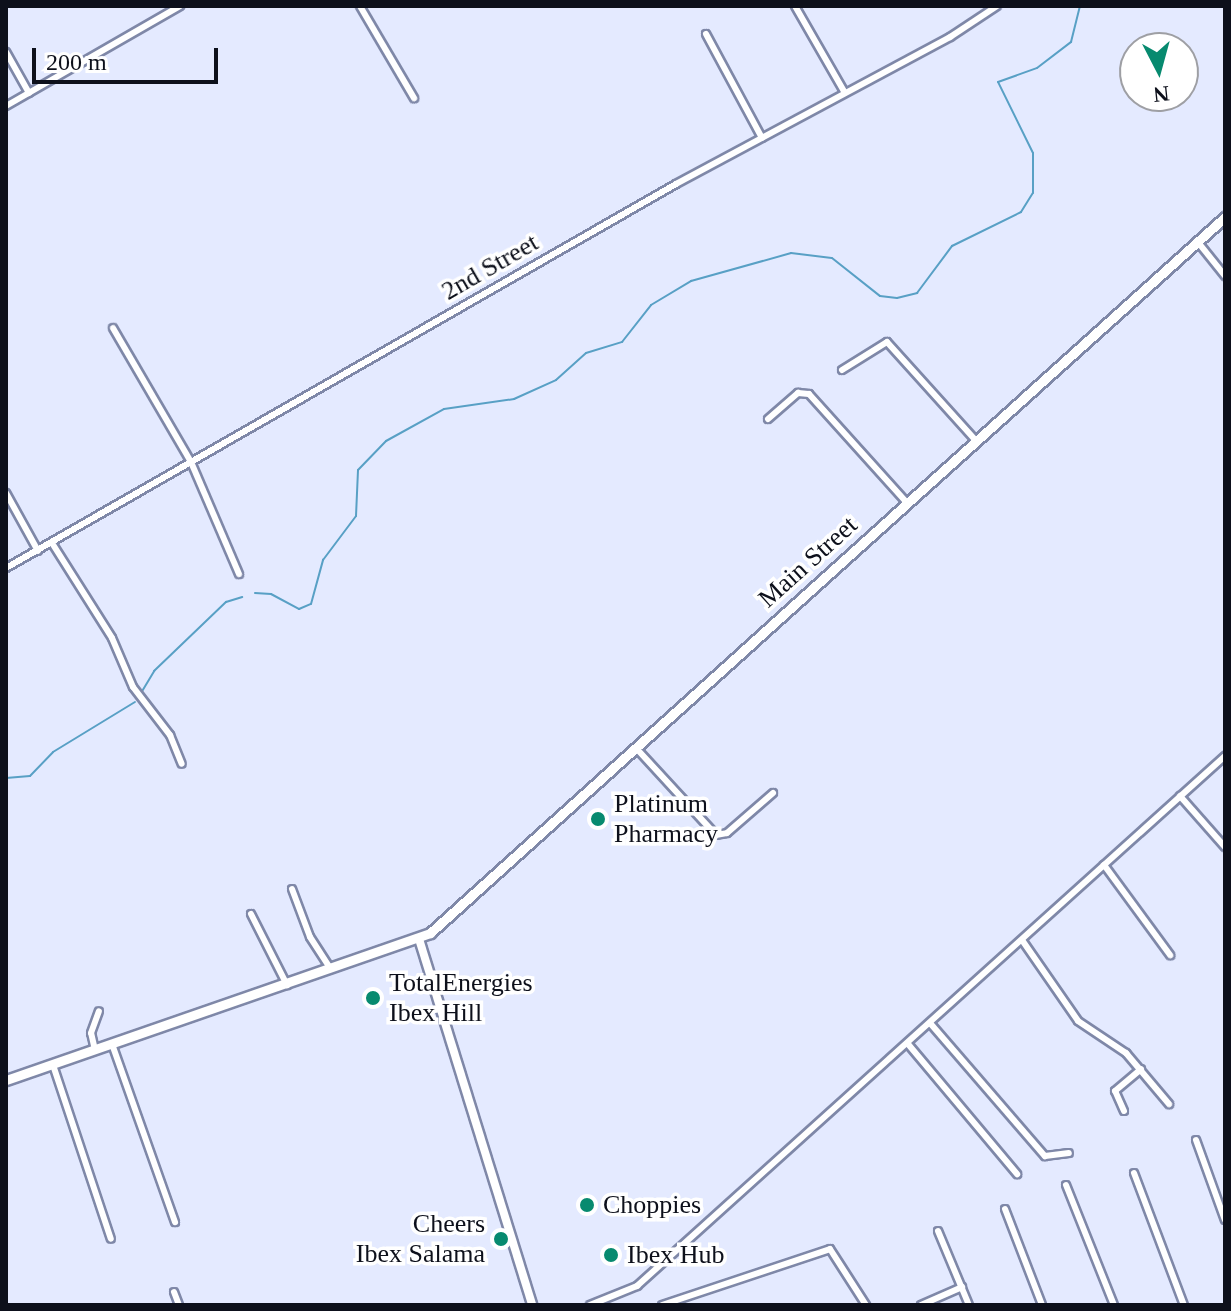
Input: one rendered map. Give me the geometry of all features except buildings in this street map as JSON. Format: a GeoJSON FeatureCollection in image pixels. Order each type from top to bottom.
{"type":"FeatureCollection","features":[{"type":"Feature","properties":{"kind":"main road","name":"Main Street"},"geometry":{"type":"LineString","coordinates":[[6,1080],[419,939],[456,912],[1225,217]]}},
{"type":"Feature","properties":{"kind":"street"},"geometry":{"type":"LineString","coordinates":[[6,106],[180,6]]}},
{"type":"Feature","properties":{"kind":"street"},"geometry":{"type":"LineString","coordinates":[[360,6],[414,98]]}},
{"type":"Feature","properties":{"kind":"street"},"geometry":{"type":"LineString","coordinates":[[795,6],[845,93]]}},
{"type":"Feature","properties":{"kind":"street","name":"2nd Street"},"geometry":{"type":"LineString","coordinates":[[6,568],[997,6]]}},
{"type":"Feature","properties":{"kind":"street"},"geometry":{"type":"LineString","coordinates":[[706,34],[762,138]]}},
{"type":"Feature","properties":{"kind":"street"},"geometry":{"type":"LineString","coordinates":[[6,52],[29,93]]}},
{"type":"Feature","properties":{"kind":"street"},"geometry":{"type":"LineString","coordinates":[[1197,241],[1225,276]]}},
{"type":"Feature","properties":{"kind":"street"},"geometry":{"type":"LineString","coordinates":[[113,328],[191,462],[239,574]]}},
{"type":"Feature","properties":{"kind":"street"},"geometry":{"type":"LineString","coordinates":[[842,370],[887,342],[976,441]]}},
{"type":"Feature","properties":{"kind":"street"},"geometry":{"type":"LineString","coordinates":[[768,419],[794,396],[806,393],[907,503]]}},
{"type":"Feature","properties":{"kind":"street"},"geometry":{"type":"LineString","coordinates":[[6,493],[38,551]]}},
{"type":"Feature","properties":{"kind":"street"},"geometry":{"type":"LineString","coordinates":[[52,543],[112,638],[140,699],[170,735],[182,764]]}},
{"type":"Feature","properties":{"kind":"street"},"geometry":{"type":"LineString","coordinates":[[636,748],[716,835],[727,833],[773,793]]}},
{"type":"Feature","properties":{"kind":"street"},"geometry":{"type":"LineString","coordinates":[[590,1305],[637,1286],[1225,756]]}},
{"type":"Feature","properties":{"kind":"street"},"geometry":{"type":"LineString","coordinates":[[1180,796],[1225,847]]}},
{"type":"Feature","properties":{"kind":"street"},"geometry":{"type":"LineString","coordinates":[[1104,865],[1170,955]]}},
{"type":"Feature","properties":{"kind":"street"},"geometry":{"type":"LineString","coordinates":[[292,889],[310,937],[330,970]]}},
{"type":"Feature","properties":{"kind":"street"},"geometry":{"type":"LineString","coordinates":[[251,914],[287,985]]}},
{"type":"Feature","properties":{"kind":"street"},"geometry":{"type":"LineString","coordinates":[[419,939],[532,1305]]}},
{"type":"Feature","properties":{"kind":"street"},"geometry":{"type":"LineString","coordinates":[[1022,940],[1078,1021],[1126,1053],[1169,1104]]}},
{"type":"Feature","properties":{"kind":"street"},"geometry":{"type":"LineString","coordinates":[[95,1050],[91,1033],[99,1011]]}},
{"type":"Feature","properties":{"kind":"street"},"geometry":{"type":"LineString","coordinates":[[930,1023],[1045,1156],[1069,1153]]}},
{"type":"Feature","properties":{"kind":"street"},"geometry":{"type":"LineString","coordinates":[[112,1044],[175,1222]]}},
{"type":"Feature","properties":{"kind":"street"},"geometry":{"type":"LineString","coordinates":[[908,1044],[1017,1174]]}},
{"type":"Feature","properties":{"kind":"street"},"geometry":{"type":"LineString","coordinates":[[53,1065],[111,1239]]}},
{"type":"Feature","properties":{"kind":"street"},"geometry":{"type":"LineString","coordinates":[[1124,1111],[1115,1091],[1141,1069]]}},
{"type":"Feature","properties":{"kind":"street"},"geometry":{"type":"LineString","coordinates":[[1196,1140],[1225,1220]]}},
{"type":"Feature","properties":{"kind":"street"},"geometry":{"type":"LineString","coordinates":[[1134,1173],[1184,1305]]}},
{"type":"Feature","properties":{"kind":"street"},"geometry":{"type":"LineString","coordinates":[[1066,1185],[1114,1305]]}},
{"type":"Feature","properties":{"kind":"street"},"geometry":{"type":"LineString","coordinates":[[1005,1209],[1042,1305]]}},
{"type":"Feature","properties":{"kind":"street"},"geometry":{"type":"LineString","coordinates":[[938,1231],[969,1305]]}},
{"type":"Feature","properties":{"kind":"street"},"geometry":{"type":"LineString","coordinates":[[662,1305],[830,1249],[866,1305]]}},
{"type":"Feature","properties":{"kind":"street"},"geometry":{"type":"LineString","coordinates":[[921,1305],[962,1287]]}},
{"type":"Feature","properties":{"kind":"street"},"geometry":{"type":"LineString","coordinates":[[174,1292],[179,1305]]}},
{"type":"Feature","properties":{"kind":"waterway"},"geometry":{"type":"LineString","coordinates":[[255,593],[271,594],[299,609],[311,604],[323,560],[356,516],[358,470],[386,441],[444,409],[514,399],[556,380],[586,353],[622,342],[651,305],[691,281],[791,253],[832,258],[880,296],[897,298],[917,293],[952,246],[1021,212],[1033,193],[1033,153],[998,82],[1037,68],[1071,42],[1080,6]]}},
{"type":"Feature","properties":{"kind":"waterway"},"geometry":{"type":"LineString","coordinates":[[141,693],[154,671],[226,602],[242,597]]}},
{"type":"Feature","properties":{"kind":"waterway"},"geometry":{"type":"LineString","coordinates":[[6,778],[30,776],[53,752],[135,702]]}},
{"type":"Feature","properties":{"kind":"place","name":"Platinum Pharmacy"},"geometry":{"type":"Point","coordinates":[598,819]}},
{"type":"Feature","properties":{"kind":"place","name":"TotalEnergies Ibex Hill"},"geometry":{"type":"Point","coordinates":[373,998]}},
{"type":"Feature","properties":{"kind":"place","name":"Choppies"},"geometry":{"type":"Point","coordinates":[587,1205]}},
{"type":"Feature","properties":{"kind":"place","name":"Cheers Ibex Salama"},"geometry":{"type":"Point","coordinates":[501,1239]}},
{"type":"Feature","properties":{"kind":"place","name":"Ibex Hub"},"geometry":{"type":"Point","coordinates":[611,1255]}}]}
